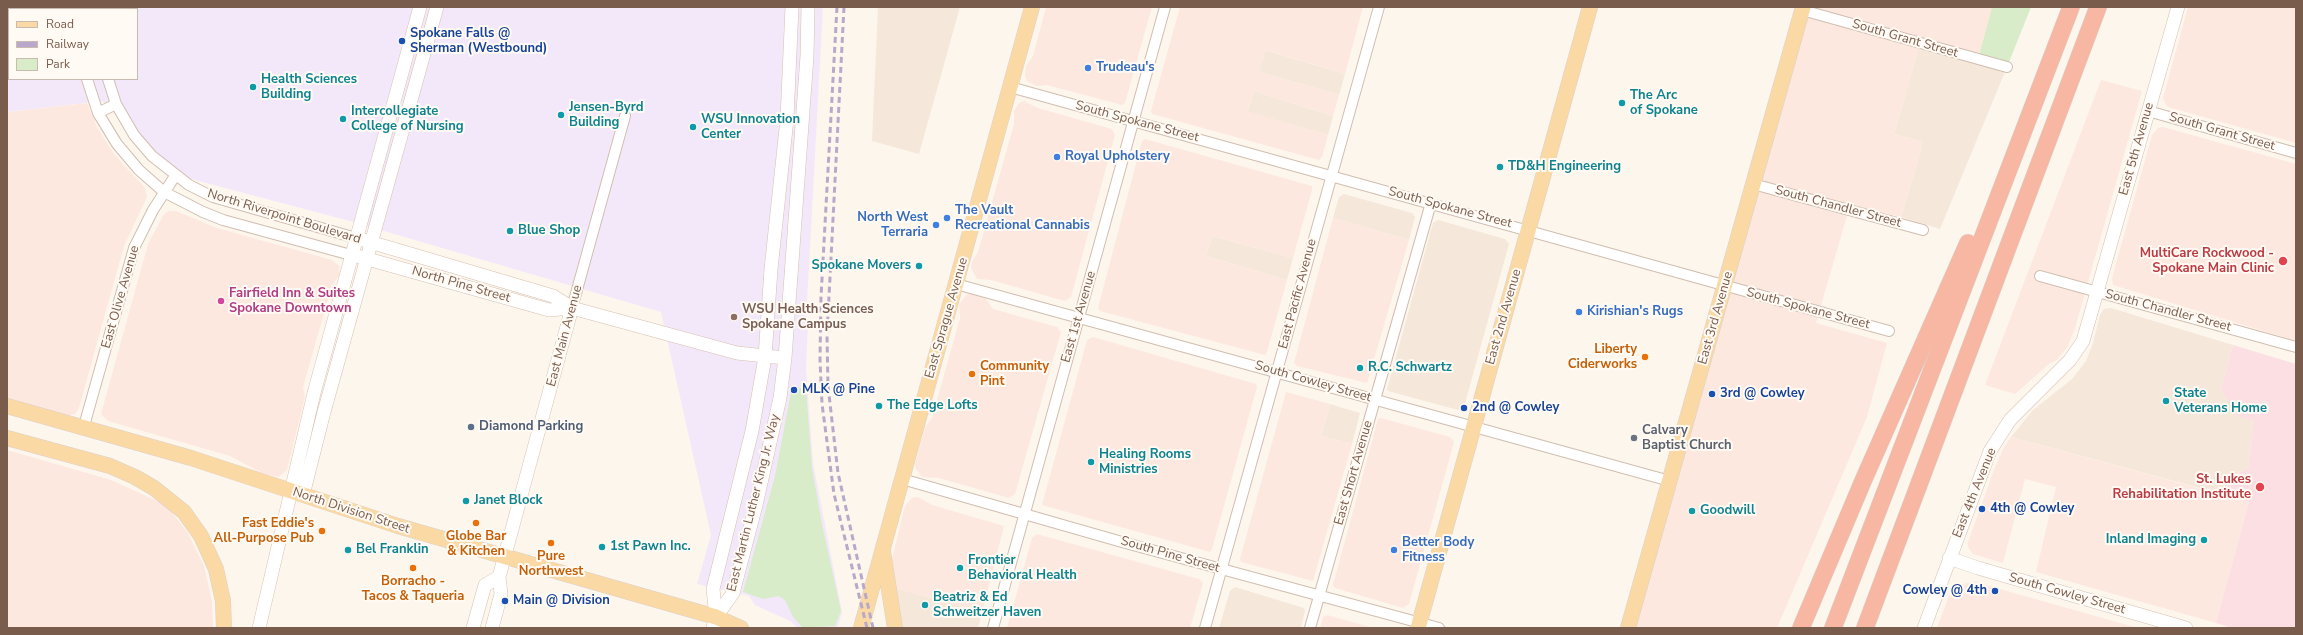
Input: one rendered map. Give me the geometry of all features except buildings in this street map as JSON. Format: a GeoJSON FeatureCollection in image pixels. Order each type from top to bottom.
{"type":"FeatureCollection","features":[{"type":"Feature","properties":{"kind":"highway"},"geometry":{"type":"LineString","coordinates":[[1833,628],[2071,7]]}},
{"type":"Feature","properties":{"kind":"highway"},"geometry":{"type":"LineString","coordinates":[[1865,628],[1921,483],[2098,7]]}},
{"type":"Feature","properties":{"kind":"highway"},"geometry":{"type":"LineString","coordinates":[[1801,628],[1863,481],[2057,43]]}},
{"type":"Feature","properties":{"kind":"highway"},"geometry":{"type":"LineString","coordinates":[[1874,628],[1921,483]]}},
{"type":"Feature","properties":{"kind":"main road","name":"East Sprague Avenue"},"geometry":{"type":"LineString","coordinates":[[861,628],[882,547],[1032,7]]}},
{"type":"Feature","properties":{"kind":"main road","name":"East 2nd Avenue"},"geometry":{"type":"LineString","coordinates":[[1418,625],[1590,7]]}},
{"type":"Feature","properties":{"kind":"main road","name":"East 3rd Avenue"},"geometry":{"type":"LineString","coordinates":[[1628,628],[1803,8]]}},
{"type":"Feature","properties":{"kind":"main road","name":"North Division Street"},"geometry":{"type":"LineString","coordinates":[[7,406],[84,426],[192,458],[398,526],[505,556],[715,623],[742,628]]}},
{"type":"Feature","properties":{"kind":"main road"},"geometry":{"type":"LineString","coordinates":[[7,438],[116,469],[154,488],[184,512],[202,536],[216,569],[223,601],[224,628]]}},
{"type":"Feature","properties":{"kind":"main road"},"geometry":{"type":"LineString","coordinates":[[882,547],[895,628]]}},
{"type":"Feature","properties":{"kind":"main road"},"geometry":{"type":"LineString","coordinates":[[852,628],[865,610]]}},
{"type":"Feature","properties":{"kind":"street"},"geometry":{"type":"LineString","coordinates":[[297,493],[351,255],[420,7]]}},
{"type":"Feature","properties":{"kind":"street"},"geometry":{"type":"LineString","coordinates":[[259,628],[437,7]]}},
{"type":"Feature","properties":{"kind":"street","name":"East Martin Luther King Jr. Way"},"geometry":{"type":"LineString","coordinates":[[715,623],[713,589],[752,431],[765,357],[771,270],[787,119],[792,7]]}},
{"type":"Feature","properties":{"kind":"street","name":"East Martin Luther King Jr. Way"},"geometry":{"type":"LineString","coordinates":[[715,623],[733,593],[735,586],[772,435],[785,358],[807,56],[808,7]]}},
{"type":"Feature","properties":{"kind":"street","name":"East 1st Avenue"},"geometry":{"type":"LineString","coordinates":[[993,628],[1165,7]]}},
{"type":"Feature","properties":{"kind":"street","name":"East Pacific Avenue"},"geometry":{"type":"LineString","coordinates":[[1205,628],[1278,372],[1330,175],[1379,7]]}},
{"type":"Feature","properties":{"kind":"street","name":"East 5th Avenue"},"geometry":{"type":"LineString","coordinates":[[2098,292],[2178,7]]}},
{"type":"Feature","properties":{"kind":"street","name":"South Grant Street"},"geometry":{"type":"LineString","coordinates":[[1803,8],[2007,67]]}},
{"type":"Feature","properties":{"kind":"street","name":"North Riverpoint Boulevard"},"geometry":{"type":"LineString","coordinates":[[87,80],[98,113],[117,144],[130,161],[164,192],[203,212],[224,220],[351,255]]}},
{"type":"Feature","properties":{"kind":"street","name":"North Riverpoint Boulevard"},"geometry":{"type":"LineString","coordinates":[[108,80],[116,104],[142,145],[175,176],[213,197],[370,242]]}},
{"type":"Feature","properties":{"kind":"street","name":"South Spokane Street"},"geometry":{"type":"LineString","coordinates":[[1010,87],[1889,331]]}},
{"type":"Feature","properties":{"kind":"street"},"geometry":{"type":"LineString","coordinates":[[98,113],[116,104]]}},
{"type":"Feature","properties":{"kind":"street","name":"South Grant Street"},"geometry":{"type":"LineString","coordinates":[[2148,111],[2296,153]]}},
{"type":"Feature","properties":{"kind":"street","name":"East Main Avenue"},"geometry":{"type":"LineString","coordinates":[[492,628],[501,594],[499,577],[624,116]]}},
{"type":"Feature","properties":{"kind":"street","name":"East Olive Avenue"},"geometry":{"type":"LineString","coordinates":[[84,426],[134,248],[145,224],[175,176]]}},
{"type":"Feature","properties":{"kind":"street","name":"South Chandler Street"},"geometry":{"type":"LineString","coordinates":[[1753,184],[1922,230]]}},
{"type":"Feature","properties":{"kind":"street","name":"East Short Avenue"},"geometry":{"type":"LineString","coordinates":[[1310,628],[1431,203]]}},
{"type":"Feature","properties":{"kind":"street","name":"North Pine Street"},"geometry":{"type":"LineString","coordinates":[[370,242],[553,296],[572,308],[737,353],[785,358]]}},
{"type":"Feature","properties":{"kind":"street","name":"North Pine Street"},"geometry":{"type":"LineString","coordinates":[[351,255],[550,310],[572,308]]}},
{"type":"Feature","properties":{"kind":"street","name":"South Chandler Street"},"geometry":{"type":"LineString","coordinates":[[2040,276],[2296,348]]}},
{"type":"Feature","properties":{"kind":"street","name":"South Cowley Street"},"geometry":{"type":"LineString","coordinates":[[956,284],[1670,481]]}},
{"type":"Feature","properties":{"kind":"street","name":"East 4th Avenue"},"geometry":{"type":"LineString","coordinates":[[1924,628],[1990,450],[2010,420],[2070,360],[2083,341],[2098,292]]}},
{"type":"Feature","properties":{"kind":"street","name":"South Pine Street"},"geometry":{"type":"LineString","coordinates":[[902,478],[1418,625],[1439,628]]}},
{"type":"Feature","properties":{"kind":"street","name":"South Cowley Street"},"geometry":{"type":"LineString","coordinates":[[1949,558],[1978,568],[2186,628]]}},
{"type":"Feature","properties":{"kind":"street"},"geometry":{"type":"LineString","coordinates":[[472,628],[485,585],[499,577]]}},
{"type":"Feature","properties":{"kind":"shaded area","name":"WSU Health Sciences Spokane Campus"},"geometry":{"type":"Polygon","coordinates":[[[7,7],[823,7],[806,321],[808,322],[806,369],[813,463],[842,612],[838,626],[836,628],[798,628],[790,621],[755,605],[749,596],[697,584],[711,535],[661,312],[350,221],[180,176],[102,101],[7,112],[7,7]]]}},
{"type":"Feature","properties":{"kind":"shaded area"},"geometry":{"type":"Polygon","coordinates":[[[878,7],[960,7],[919,154],[872,141],[878,7]]]}},
{"type":"Feature","properties":{"kind":"shaded area"},"geometry":{"type":"Polygon","coordinates":[[[1046,7],[1152,7],[1125,103],[1122,105],[1047,85],[1037,86],[1028,82],[1025,76],[1026,66],[1033,56],[1046,7]]]}},
{"type":"Feature","properties":{"kind":"shaded area"},"geometry":{"type":"Polygon","coordinates":[[[1180,7],[1363,7],[1345,74],[1266,50],[1259,72],[1339,95],[1333,116],[1254,91],[1247,111],[1328,135],[1322,157],[1319,160],[1152,114],[1151,111],[1180,7]]]}},
{"type":"Feature","properties":{"kind":"shaded area"},"geometry":{"type":"Polygon","coordinates":[[[1803,7],[1992,7],[1978,59],[1920,43],[1894,134],[1923,142],[1901,217],[1850,205],[1816,323],[1887,343],[1867,417],[1777,628],[1628,628],[1803,7]]]}},
{"type":"Feature","properties":{"kind":"shaded area"},"geometry":{"type":"Polygon","coordinates":[[[2188,7],[2296,7],[2296,143],[2168,107],[2163,98],[2188,7]]]}},
{"type":"Feature","properties":{"kind":"shaded area"},"geometry":{"type":"Polygon","coordinates":[[[1920,43],[2007,67],[1940,229],[1901,217],[1923,142],[1894,134],[1920,43]]]}},
{"type":"Feature","properties":{"kind":"shaded area"},"geometry":{"type":"Polygon","coordinates":[[[1265,50],[1345,74],[1339,95],[1259,72],[1265,50]]]}},
{"type":"Feature","properties":{"kind":"shaded area"},"geometry":{"type":"Polygon","coordinates":[[[2101,80],[2142,91],[2075,328],[2068,346],[2057,360],[2050,363],[2015,394],[1985,385],[2101,80]]]}},
{"type":"Feature","properties":{"kind":"shaded area"},"geometry":{"type":"Polygon","coordinates":[[[1254,91],[1333,116],[1328,135],[1247,112],[1254,91]]]}},
{"type":"Feature","properties":{"kind":"shaded area"},"geometry":{"type":"Polygon","coordinates":[[[1024,101],[1038,108],[1112,129],[1115,135],[1071,297],[1065,301],[991,280],[977,279],[971,268],[972,262],[978,252],[1014,124],[1014,111],[1019,103],[1024,101]]]}},
{"type":"Feature","properties":{"kind":"shaded area"},"geometry":{"type":"Polygon","coordinates":[[[87,103],[97,127],[114,154],[145,188],[147,197],[124,246],[79,408],[75,414],[67,416],[7,400],[7,112],[87,103]]]}},
{"type":"Feature","properties":{"kind":"shaded area"},"geometry":{"type":"Polygon","coordinates":[[[2163,127],[2296,164],[2296,341],[2113,285],[2112,278],[2152,135],[2158,128],[2163,127]]]}},
{"type":"Feature","properties":{"kind":"shaded area"},"geometry":{"type":"Polygon","coordinates":[[[1145,139],[1312,186],[1293,258],[1212,236],[1206,256],[1287,280],[1265,355],[1100,311],[1098,308],[1142,141],[1145,139]]]}},
{"type":"Feature","properties":{"kind":"shaded area"},"geometry":{"type":"Polygon","coordinates":[[[1344,194],[1412,213],[1415,217],[1409,240],[1333,218],[1339,197],[1344,194]]]}},
{"type":"Feature","properties":{"kind":"shaded area"},"geometry":{"type":"Polygon","coordinates":[[[169,211],[176,211],[217,228],[332,260],[339,266],[340,275],[332,285],[303,387],[305,397],[287,470],[278,477],[262,473],[230,456],[108,421],[101,414],[148,244],[164,214],[169,211]]]}},
{"type":"Feature","properties":{"kind":"shaded area"},"geometry":{"type":"Polygon","coordinates":[[[1333,218],[1409,240],[1367,383],[1297,366],[1294,363],[1333,218]]]}},
{"type":"Feature","properties":{"kind":"shaded area"},"geometry":{"type":"Polygon","coordinates":[[[1438,220],[1505,239],[1509,244],[1464,407],[1458,410],[1388,391],[1387,389],[1433,223],[1438,220]]]}},
{"type":"Feature","properties":{"kind":"shaded area"},"geometry":{"type":"Polygon","coordinates":[[[1212,236],[1293,258],[1287,280],[1206,256],[1212,236]]]}},
{"type":"Feature","properties":{"kind":"shaded area"},"geometry":{"type":"Polygon","coordinates":[[[972,293],[985,298],[993,309],[1057,327],[1061,332],[1015,494],[1009,498],[939,478],[922,477],[916,469],[915,464],[925,427],[932,418],[960,318],[959,305],[966,295],[972,293]]]}},
{"type":"Feature","properties":{"kind":"shaded area"},"geometry":{"type":"Polygon","coordinates":[[[2111,308],[2233,345],[2221,389],[2254,421],[2248,468],[2226,480],[2222,494],[2011,437],[2033,410],[2072,379],[2086,361],[2093,343],[2100,315],[2104,309],[2111,308]]]}},
{"type":"Feature","properties":{"kind":"shaded area"},"geometry":{"type":"Polygon","coordinates":[[[1093,337],[1256,384],[1257,387],[1210,552],[1042,505],[1087,340],[1093,337]]]}},
{"type":"Feature","properties":{"kind":"shaded area","name":"St. Lukes Rehabilitation Institute"},"geometry":{"type":"Polygon","coordinates":[[[2233,345],[2296,364],[2296,628],[2232,628],[2216,623],[2249,502],[2222,494],[2226,480],[2248,468],[2254,421],[2237,416],[2221,389],[2233,345]]]}},
{"type":"Feature","properties":{"kind":"shaded area"},"geometry":{"type":"Polygon","coordinates":[[[1286,392],[1330,404],[1321,436],[1352,444],[1313,581],[1241,562],[1240,559],[1286,392]]]}},
{"type":"Feature","properties":{"kind":"shaded area"},"geometry":{"type":"Polygon","coordinates":[[[1330,404],[1360,413],[1352,444],[1321,436],[1330,404]]]}},
{"type":"Feature","properties":{"kind":"shaded area"},"geometry":{"type":"Polygon","coordinates":[[[1381,418],[1450,437],[1454,442],[1409,604],[1403,608],[1335,588],[1333,585],[1378,419],[1381,418]]]}},
{"type":"Feature","properties":{"kind":"shaded area"},"geometry":{"type":"Polygon","coordinates":[[[2011,437],[2249,502],[2216,623],[2036,572],[2056,487],[2025,479],[2003,563],[1973,554],[1968,547],[1968,542],[1994,470],[2003,449],[2011,437]]]}},
{"type":"Feature","properties":{"kind":"shaded area"},"geometry":{"type":"Polygon","coordinates":[[[7,450],[111,480],[166,505],[188,533],[204,566],[212,601],[213,628],[7,628],[7,450]]]}},
{"type":"Feature","properties":{"kind":"shaded area"},"geometry":{"type":"Polygon","coordinates":[[[918,497],[932,505],[1004,526],[982,612],[892,587],[888,575],[905,506],[912,498],[918,497]]]}},
{"type":"Feature","properties":{"kind":"shaded area"},"geometry":{"type":"Polygon","coordinates":[[[1037,534],[1199,579],[1203,583],[1190,628],[1007,628],[1032,538],[1037,534]]]}},
{"type":"Feature","properties":{"kind":"shaded area"},"geometry":{"type":"Polygon","coordinates":[[[1975,582],[2138,628],[1937,628],[1949,596],[1953,590],[1967,583],[1975,582]]]}},
{"type":"Feature","properties":{"kind":"shaded area"},"geometry":{"type":"Polygon","coordinates":[[[892,587],[982,612],[978,628],[898,628],[892,587]]]}},
{"type":"Feature","properties":{"kind":"shaded area"},"geometry":{"type":"Polygon","coordinates":[[[1235,587],[1304,608],[1305,611],[1301,628],[1219,628],[1230,591],[1235,587]]]}},
{"type":"Feature","properties":{"kind":"shaded area"},"geometry":{"type":"Polygon","coordinates":[[[1327,615],[1374,628],[1320,628],[1323,617],[1327,615]]]}},
{"type":"Feature","properties":{"kind":"green space"},"geometry":{"type":"Polygon","coordinates":[[[1992,7],[2031,7],[2007,67],[1978,59],[1992,7]]]}},
{"type":"Feature","properties":{"kind":"green space"},"geometry":{"type":"Polygon","coordinates":[[[792,387],[806,388],[812,468],[822,524],[841,611],[835,626],[803,628],[793,617],[785,600],[779,596],[763,599],[743,592],[775,476],[792,387]]]}},
{"type":"Feature","properties":{"kind":"railway"},"geometry":{"type":"LineString","coordinates":[[837,7],[821,297],[820,360],[822,404],[834,494],[867,628]]}},
{"type":"Feature","properties":{"kind":"railway"},"geometry":{"type":"LineString","coordinates":[[844,7],[827,335],[828,386],[838,473],[873,628]]}},
{"type":"Feature","properties":{"kind":"place","name":"Spokane Falls @ Sherman (Westbound)"},"geometry":{"type":"Point","coordinates":[402,41]}},
{"type":"Feature","properties":{"kind":"place","name":"Trudeau's"},"geometry":{"type":"Point","coordinates":[1088,68]}},
{"type":"Feature","properties":{"kind":"place","name":"Health Sciences Building"},"geometry":{"type":"Point","coordinates":[253,87]}},
{"type":"Feature","properties":{"kind":"place","name":"The Arc of Spokane"},"geometry":{"type":"Point","coordinates":[1622,103]}},
{"type":"Feature","properties":{"kind":"place","name":"Jensen-Byrd Building"},"geometry":{"type":"Point","coordinates":[561,115]}},
{"type":"Feature","properties":{"kind":"place","name":"Intercollegiate College of Nursing"},"geometry":{"type":"Point","coordinates":[343,119]}},
{"type":"Feature","properties":{"kind":"place","name":"WSU Innovation Center"},"geometry":{"type":"Point","coordinates":[693,127]}},
{"type":"Feature","properties":{"kind":"place","name":"Royal Upholstery"},"geometry":{"type":"Point","coordinates":[1057,157]}},
{"type":"Feature","properties":{"kind":"place","name":"TD&H Engineering"},"geometry":{"type":"Point","coordinates":[1500,167]}},
{"type":"Feature","properties":{"kind":"place","name":"The Vault Recreational Cannabis"},"geometry":{"type":"Point","coordinates":[947,218]}},
{"type":"Feature","properties":{"kind":"place","name":"North West Terraria"},"geometry":{"type":"Point","coordinates":[936,225]}},
{"type":"Feature","properties":{"kind":"place","name":"Blue Shop"},"geometry":{"type":"Point","coordinates":[510,231]}},
{"type":"Feature","properties":{"kind":"place","name":"MultiCare Rockwood - Spokane Main Clinic"},"geometry":{"type":"Point","coordinates":[2283,261]}},
{"type":"Feature","properties":{"kind":"place","name":"Spokane Movers"},"geometry":{"type":"Point","coordinates":[919,266]}},
{"type":"Feature","properties":{"kind":"place","name":"Fairfield Inn & Suites Spokane Downtown"},"geometry":{"type":"Point","coordinates":[221,301]}},
{"type":"Feature","properties":{"kind":"place","name":"Kirishian's Rugs"},"geometry":{"type":"Point","coordinates":[1579,312]}},
{"type":"Feature","properties":{"kind":"place","name":"WSU Health Sciences Spokane Campus"},"geometry":{"type":"Point","coordinates":[734,317]}},
{"type":"Feature","properties":{"kind":"place","name":"Liberty Ciderworks"},"geometry":{"type":"Point","coordinates":[1645,357]}},
{"type":"Feature","properties":{"kind":"place","name":"R.C. Schwartz"},"geometry":{"type":"Point","coordinates":[1360,368]}},
{"type":"Feature","properties":{"kind":"place","name":"Community Pint"},"geometry":{"type":"Point","coordinates":[972,374]}},
{"type":"Feature","properties":{"kind":"place","name":"MLK @ Pine"},"geometry":{"type":"Point","coordinates":[794,390]}},
{"type":"Feature","properties":{"kind":"place","name":"3rd @ Cowley"},"geometry":{"type":"Point","coordinates":[1712,394]}},
{"type":"Feature","properties":{"kind":"place","name":"State Veterans Home"},"geometry":{"type":"Point","coordinates":[2166,401]}},
{"type":"Feature","properties":{"kind":"place","name":"The Edge Lofts"},"geometry":{"type":"Point","coordinates":[879,406]}},
{"type":"Feature","properties":{"kind":"place","name":"2nd @ Cowley"},"geometry":{"type":"Point","coordinates":[1464,408]}},
{"type":"Feature","properties":{"kind":"place","name":"Diamond Parking"},"geometry":{"type":"Point","coordinates":[471,427]}},
{"type":"Feature","properties":{"kind":"place","name":"Calvary Baptist Church"},"geometry":{"type":"Point","coordinates":[1634,438]}},
{"type":"Feature","properties":{"kind":"place","name":"Healing Rooms Ministries"},"geometry":{"type":"Point","coordinates":[1091,462]}},
{"type":"Feature","properties":{"kind":"place","name":"St. Lukes Rehabilitation Institute"},"geometry":{"type":"Point","coordinates":[2260,487]}},
{"type":"Feature","properties":{"kind":"place","name":"Janet Block"},"geometry":{"type":"Point","coordinates":[466,501]}},
{"type":"Feature","properties":{"kind":"place","name":"4th @ Cowley"},"geometry":{"type":"Point","coordinates":[1982,509]}},
{"type":"Feature","properties":{"kind":"place","name":"Goodwill"},"geometry":{"type":"Point","coordinates":[1692,511]}},
{"type":"Feature","properties":{"kind":"place","name":"Globe Bar & Kitchen"},"geometry":{"type":"Point","coordinates":[476,523]}},
{"type":"Feature","properties":{"kind":"place","name":"Fast Eddie's All-Purpose Pub"},"geometry":{"type":"Point","coordinates":[322,531]}},
{"type":"Feature","properties":{"kind":"place","name":"Inland Imaging"},"geometry":{"type":"Point","coordinates":[2204,540]}},
{"type":"Feature","properties":{"kind":"place","name":"Pure Northwest"},"geometry":{"type":"Point","coordinates":[551,543]}},
{"type":"Feature","properties":{"kind":"place","name":"1st Pawn Inc."},"geometry":{"type":"Point","coordinates":[602,547]}},
{"type":"Feature","properties":{"kind":"place","name":"Bel Franklin"},"geometry":{"type":"Point","coordinates":[348,550]}},
{"type":"Feature","properties":{"kind":"place","name":"Better Body Fitness"},"geometry":{"type":"Point","coordinates":[1394,550]}},
{"type":"Feature","properties":{"kind":"place","name":"Borracho - Tacos & Taqueria"},"geometry":{"type":"Point","coordinates":[413,568]}},
{"type":"Feature","properties":{"kind":"place","name":"Frontier Behavioral Health"},"geometry":{"type":"Point","coordinates":[960,568]}},
{"type":"Feature","properties":{"kind":"place","name":"Cowley @ 4th"},"geometry":{"type":"Point","coordinates":[1995,591]}},
{"type":"Feature","properties":{"kind":"place","name":"Main @ Division"},"geometry":{"type":"Point","coordinates":[505,601]}},
{"type":"Feature","properties":{"kind":"place","name":"Beatriz & Ed Schweitzer Haven"},"geometry":{"type":"Point","coordinates":[925,605]}}]}
